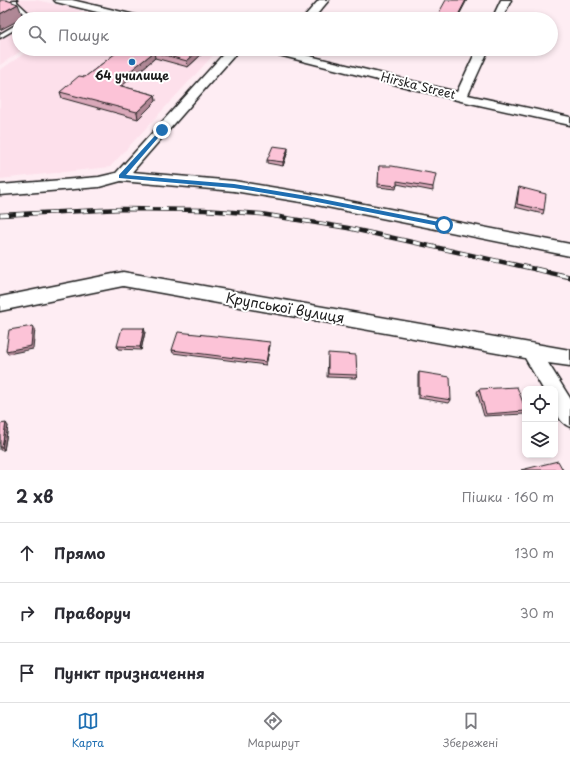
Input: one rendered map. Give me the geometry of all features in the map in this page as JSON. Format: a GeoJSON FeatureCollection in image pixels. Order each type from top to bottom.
{"type":"FeatureCollection","features":[{"type":"Feature","properties":{"kind":"street"},"geometry":{"type":"LineString","coordinates":[[59,0],[110,12]]}},
{"type":"Feature","properties":{"kind":"street"},"geometry":{"type":"LineString","coordinates":[[313,12],[324,0]]}},
{"type":"Feature","properties":{"kind":"street"},"geometry":{"type":"LineString","coordinates":[[500,12],[506,0]]}},
{"type":"Feature","properties":{"kind":"street"},"geometry":{"type":"LineString","coordinates":[[121,176],[228,56]]}},
{"type":"Feature","properties":{"kind":"street","name":"Hirska Street"},"geometry":{"type":"LineString","coordinates":[[298,56],[461,97],[570,121]]}},
{"type":"Feature","properties":{"kind":"street"},"geometry":{"type":"LineString","coordinates":[[461,97],[480,56]]}},
{"type":"Feature","properties":{"kind":"street"},"geometry":{"type":"LineString","coordinates":[[0,190],[99,182],[121,176],[234,186],[307,198],[570,250]]}},
{"type":"Feature","properties":{"kind":"street","name":"Крупської вулиця"},"geometry":{"type":"LineString","coordinates":[[0,304],[123,279],[570,358]]}},
{"type":"Feature","properties":{"kind":"street"},"geometry":{"type":"LineString","coordinates":[[532,352],[552,386]]}},
{"type":"Feature","properties":{"kind":"street"},"geometry":{"type":"LineString","coordinates":[[558,397],[570,417]]}},
{"type":"Feature","properties":{"kind":"lane"},"geometry":{"type":"LineString","coordinates":[[15,0],[14,2],[25,12]]}},
{"type":"Feature","properties":{"kind":"lane"},"geometry":{"type":"LineString","coordinates":[[0,36],[12,29]]}},
{"type":"Feature","properties":{"kind":"shaded area"},"geometry":{"type":"Polygon","coordinates":[[[0,0],[36,0],[82,10],[79,12],[12,12],[12,56],[14,56],[0,65],[0,0]]]}},
{"type":"Feature","properties":{"kind":"shaded area"},"geometry":{"type":"Polygon","coordinates":[[[21,56],[213,56],[110,167],[0,179],[0,70],[21,56]]]}},
{"type":"Feature","properties":{"kind":"building"},"geometry":{"type":"Polygon","coordinates":[[[0,0],[6,0],[18,4],[0,14],[0,0]]]}},
{"type":"Feature","properties":{"kind":"building"},"geometry":{"type":"Polygon","coordinates":[[[446,0],[466,0],[460,12],[440,12],[446,0]]]}},
{"type":"Feature","properties":{"kind":"building"},"geometry":{"type":"Polygon","coordinates":[[[112,56],[149,56],[114,84],[155,95],[137,112],[60,92],[79,76],[85,77],[112,56]]]}},
{"type":"Feature","properties":{"kind":"building"},"geometry":{"type":"Polygon","coordinates":[[[169,56],[192,56],[187,61],[169,56]]]}},
{"type":"Feature","properties":{"kind":"building"},"geometry":{"type":"Polygon","coordinates":[[[273,146],[288,148],[283,162],[267,160],[273,146]]]}},
{"type":"Feature","properties":{"kind":"building"},"geometry":{"type":"Polygon","coordinates":[[[379,166],[392,166],[436,174],[433,187],[397,181],[397,186],[378,184],[379,166]]]}},
{"type":"Feature","properties":{"kind":"building"},"geometry":{"type":"Polygon","coordinates":[[[519,187],[546,194],[544,210],[517,204],[519,187]]]}},
{"type":"Feature","properties":{"kind":"building"},"geometry":{"type":"Polygon","coordinates":[[[33,326],[31,346],[6,351],[9,330],[33,326]]]}},
{"type":"Feature","properties":{"kind":"building"},"geometry":{"type":"Polygon","coordinates":[[[122,328],[144,328],[140,347],[117,346],[122,328]]]}},
{"type":"Feature","properties":{"kind":"building"},"geometry":{"type":"Polygon","coordinates":[[[178,332],[270,342],[266,362],[172,350],[178,332]]]}},
{"type":"Feature","properties":{"kind":"building"},"geometry":{"type":"Polygon","coordinates":[[[328,353],[356,355],[357,375],[328,374],[328,353]]]}},
{"type":"Feature","properties":{"kind":"building"},"geometry":{"type":"Polygon","coordinates":[[[419,372],[450,377],[451,400],[419,395],[419,372]]]}},
{"type":"Feature","properties":{"kind":"building"},"geometry":{"type":"Polygon","coordinates":[[[517,387],[522,400],[522,411],[486,414],[479,389],[517,387]]]}},
{"type":"Feature","properties":{"kind":"building"},"geometry":{"type":"Polygon","coordinates":[[[6,423],[2,447],[0,447],[0,424],[6,423]]]}},
{"type":"Feature","properties":{"kind":"building"},"geometry":{"type":"Polygon","coordinates":[[[558,461],[563,470],[521,470],[558,461]]]}},
{"type":"Feature","properties":{"kind":"railway"},"geometry":{"type":"LineString","coordinates":[[0,215],[122,209],[204,210],[261,214],[348,228],[539,270]]}},
{"type":"Feature","properties":{"kind":"railway"},"geometry":{"type":"LineString","coordinates":[[535,269],[570,277]]}},
{"type":"Feature","properties":{"kind":"place","name":"64 училище"},"geometry":{"type":"Point","coordinates":[132,62]}},
{"type":"Feature","properties":{"kind":"route"},"geometry":{"type":"LineString","coordinates":[[162,130],[121,176],[234,186],[307,198],[444,225]]}}]}
